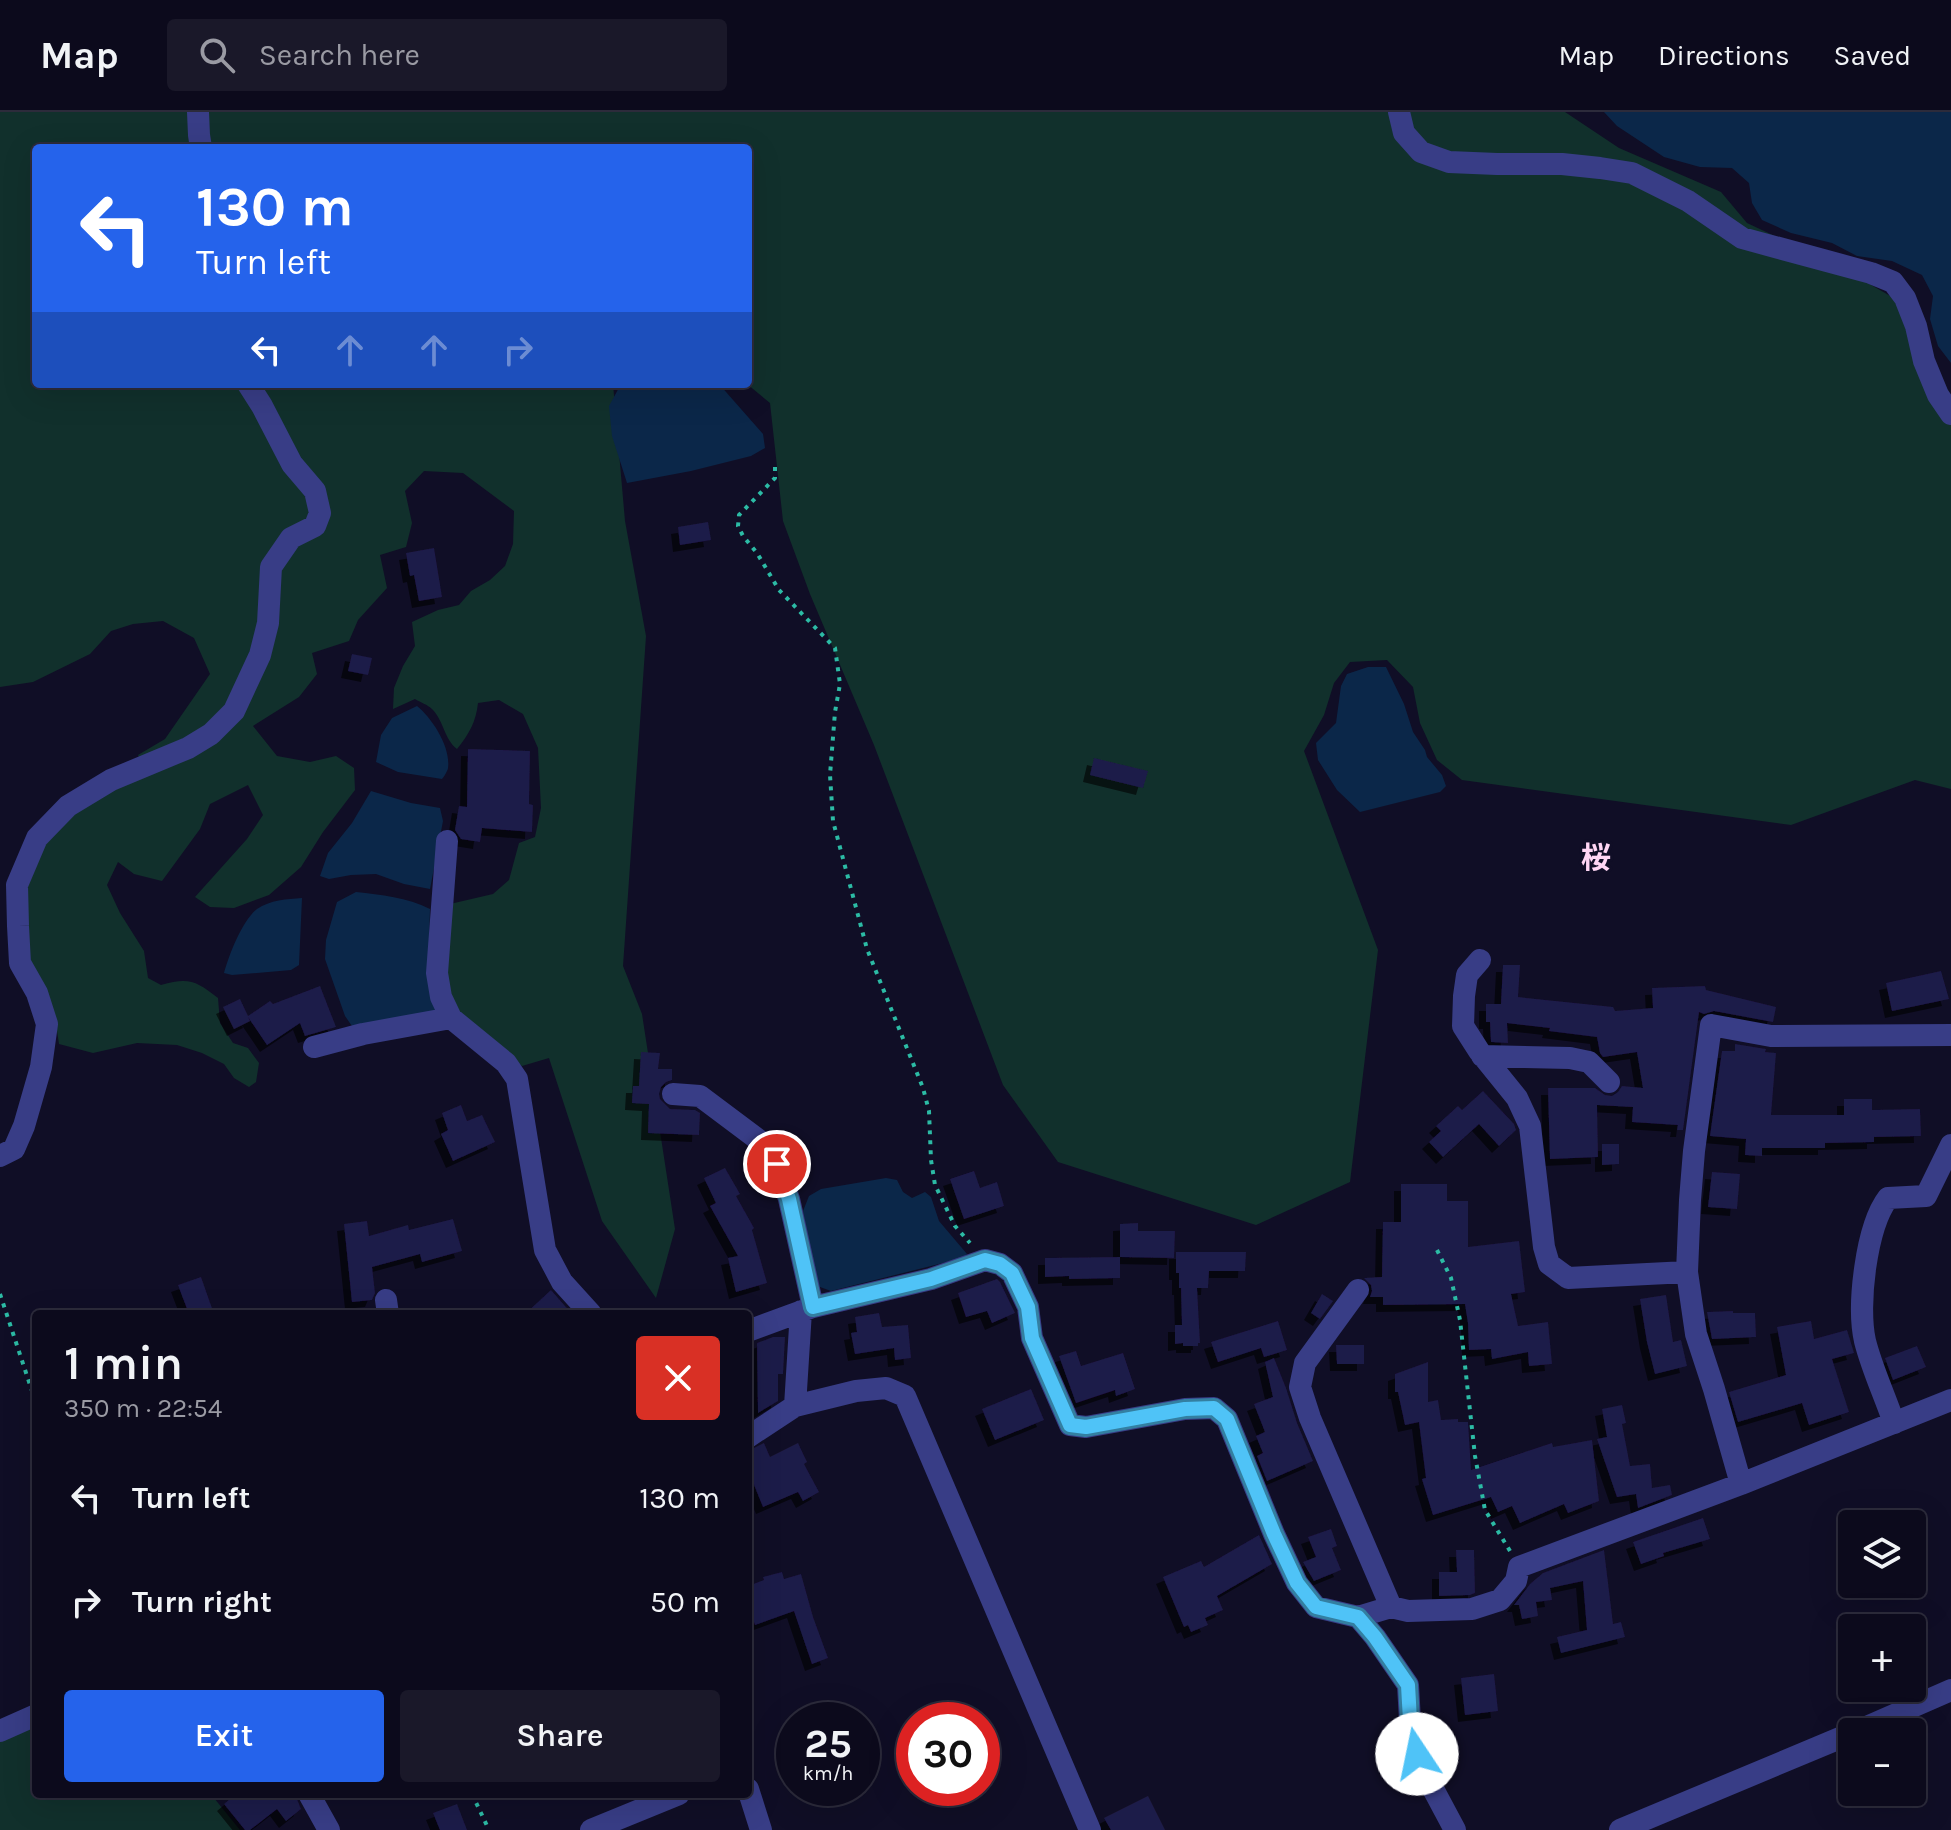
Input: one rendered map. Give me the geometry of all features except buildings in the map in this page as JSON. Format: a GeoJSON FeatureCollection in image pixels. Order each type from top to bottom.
{"type":"FeatureCollection","features":[{"type":"Feature","properties":{"kind":"street"},"geometry":{"type":"LineString","coordinates":[[198,112],[201,144]]}},
{"type":"Feature","properties":{"kind":"street"},"geometry":{"type":"LineString","coordinates":[[1399,112],[1404,133],[1421,152],[1449,162],[1562,164],[1632,173],[1688,201],[1742,238],[1871,273],[1893,282],[1905,298],[1916,326],[1924,361],[1938,395],[1951,414]]}},
{"type":"Feature","properties":{"kind":"street"},"geometry":{"type":"LineString","coordinates":[[0,1156],[14,1149],[24,1126],[41,1067],[47,1024],[37,993],[20,963],[18,926],[17,885],[37,838],[68,806],[111,780],[188,748],[211,734],[234,711],[260,655],[268,623],[271,567],[291,538],[315,526],[320,513],[315,491],[292,464],[251,388]]}},
{"type":"Feature","properties":{"kind":"street"},"geometry":{"type":"LineString","coordinates":[[447,841],[437,973],[441,997],[451,1018],[506,1063],[517,1079],[545,1250],[562,1282],[587,1310]]}},
{"type":"Feature","properties":{"kind":"street"},"geometry":{"type":"LineString","coordinates":[[1480,960],[1467,975],[1463,1026],[1482,1056],[1517,1098],[1530,1126],[1544,1247],[1549,1264],[1568,1278],[1687,1272]]}},
{"type":"Feature","properties":{"kind":"street"},"geometry":{"type":"LineString","coordinates":[[314,1047],[363,1034],[451,1018]]}},
{"type":"Feature","properties":{"kind":"street"},"geometry":{"type":"LineString","coordinates":[[1741,1484],[1696,1334],[1687,1272],[1691,1187],[1711,1025],[1771,1036],[1951,1035]]}},
{"type":"Feature","properties":{"kind":"street"},"geometry":{"type":"LineString","coordinates":[[1482,1056],[1570,1058],[1589,1062],[1609,1082]]}},
{"type":"Feature","properties":{"kind":"street"},"geometry":{"type":"LineString","coordinates":[[673,1094],[700,1096],[764,1144],[777,1164],[789,1199],[807,1309],[795,1406]]}},
{"type":"Feature","properties":{"kind":"street"},"geometry":{"type":"LineString","coordinates":[[1894,1423],[1865,1340],[1862,1285],[1871,1237],[1881,1207],[1888,1198],[1926,1196],[1951,1145]]}},
{"type":"Feature","properties":{"kind":"street"},"geometry":{"type":"LineString","coordinates":[[752,1330],[807,1309],[931,1279],[985,1260],[1000,1264],[1012,1273],[1028,1307],[1032,1338],[1070,1425],[1086,1427],[1185,1409],[1214,1408],[1227,1419],[1297,1583],[1316,1607],[1358,1617],[1391,1607],[1408,1611],[1472,1609],[1500,1600],[1516,1581],[1519,1567],[1741,1484],[1951,1400]]}},
{"type":"Feature","properties":{"kind":"street"},"geometry":{"type":"LineString","coordinates":[[1358,1290],[1305,1363],[1300,1387],[1310,1418],[1391,1607]]}},
{"type":"Feature","properties":{"kind":"street"},"geometry":{"type":"LineString","coordinates":[[752,1434],[795,1406],[856,1391],[886,1388],[905,1396],[1090,1830]]}},
{"type":"Feature","properties":{"kind":"street"},"geometry":{"type":"LineString","coordinates":[[1358,1617],[1408,1685],[1411,1738],[1423,1770],[1455,1830]]}},
{"type":"Feature","properties":{"kind":"street"},"geometry":{"type":"LineString","coordinates":[[1887,1718],[1951,1690]]}},
{"type":"Feature","properties":{"kind":"street"},"geometry":{"type":"LineString","coordinates":[[0,1731],[32,1717]]}},
{"type":"Feature","properties":{"kind":"street"},"geometry":{"type":"LineString","coordinates":[[1620,1830],[1838,1739]]}},
{"type":"Feature","properties":{"kind":"street"},"geometry":{"type":"LineString","coordinates":[[311,1798],[329,1830]]}},
{"type":"Feature","properties":{"kind":"street"},"geometry":{"type":"LineString","coordinates":[[591,1830],[669,1798]]}},
{"type":"Feature","properties":{"kind":"street"},"geometry":{"type":"LineString","coordinates":[[751,1798],[761,1830]]}},
{"type":"Feature","properties":{"kind":"path"},"geometry":{"type":"LineString","coordinates":[[775,467],[775,478],[739,515],[738,526],[779,590],[835,648],[840,684],[830,775],[833,821],[867,949],[926,1100],[935,1185],[955,1226],[985,1260]]}},
{"type":"Feature","properties":{"kind":"path"},"geometry":{"type":"LineString","coordinates":[[1437,1250],[1451,1278],[1460,1320],[1475,1456],[1485,1510],[1519,1567]]}},
{"type":"Feature","properties":{"kind":"path"},"geometry":{"type":"LineString","coordinates":[[0,1294],[32,1391]]}},
{"type":"Feature","properties":{"kind":"path"},"geometry":{"type":"LineString","coordinates":[[474,1798],[489,1830]]}},
{"type":"Feature","properties":{"kind":"green space"},"geometry":{"type":"Polygon","coordinates":[[[0,112],[1565,112],[1619,148],[1721,192],[1747,223],[1835,264],[1904,304],[1951,396],[1951,789],[1915,780],[1791,825],[1462,780],[1437,760],[1420,723],[1413,687],[1387,660],[1350,662],[1334,683],[1324,715],[1304,751],[1378,950],[1350,1182],[1256,1225],[1058,1162],[1003,1085],[874,745],[810,594],[783,521],[770,403],[752,388],[752,144],[32,144],[32,388],[613,388],[625,521],[646,636],[623,966],[642,1014],[675,1229],[656,1298],[602,1221],[549,1058],[522,1066],[466,1024],[452,999],[443,972],[450,904],[493,894],[509,880],[519,843],[535,837],[541,808],[538,748],[523,714],[499,700],[478,703],[471,728],[457,749],[428,706],[415,699],[393,709],[394,688],[415,646],[412,622],[438,610],[459,605],[471,591],[505,566],[513,544],[514,511],[463,473],[424,471],[405,491],[412,523],[406,547],[380,555],[387,588],[358,620],[349,641],[312,653],[317,674],[299,697],[253,726],[277,756],[310,762],[336,756],[354,768],[355,790],[301,867],[269,895],[234,908],[210,907],[195,897],[247,839],[263,815],[248,785],[210,804],[200,829],[162,881],[134,874],[118,862],[107,885],[144,951],[148,978],[161,985],[192,982],[218,998],[220,1023],[233,1043],[248,1048],[259,1063],[256,1082],[249,1087],[234,1078],[224,1064],[177,1045],[137,1043],[93,1053],[59,1044],[55,1018],[26,956],[27,873],[44,837],[76,808],[145,773],[138,755],[165,739],[210,674],[194,638],[163,621],[133,624],[111,631],[90,654],[33,682],[0,687],[0,112]]]}},
{"type":"Feature","properties":{"kind":"green space"},"geometry":{"type":"Polygon","coordinates":[[[32,1727],[32,1798],[214,1798],[240,1830],[0,1830],[0,1742],[32,1727]]]}},
{"type":"Feature","properties":{"kind":"water"},"geometry":{"type":"Polygon","coordinates":[[[1604,112],[1951,112],[1951,363],[1938,346],[1930,319],[1933,296],[1922,275],[1892,261],[1857,256],[1832,243],[1791,233],[1762,220],[1752,203],[1749,183],[1732,168],[1700,167],[1664,157],[1617,126],[1604,112]]]}},
{"type":"Feature","properties":{"kind":"water"},"geometry":{"type":"Polygon","coordinates":[[[619,388],[723,388],[763,434],[765,448],[751,456],[627,483],[612,436],[609,406],[619,388]]]}},
{"type":"Feature","properties":{"kind":"water"},"geometry":{"type":"Polygon","coordinates":[[[1368,667],[1386,667],[1404,704],[1413,732],[1446,786],[1440,792],[1360,812],[1337,790],[1318,760],[1316,743],[1336,723],[1341,686],[1347,674],[1368,667]]]}},
{"type":"Feature","properties":{"kind":"water"},"geometry":{"type":"Polygon","coordinates":[[[417,706],[434,725],[447,751],[448,768],[442,779],[398,772],[376,762],[381,735],[392,718],[417,706]]]}},
{"type":"Feature","properties":{"kind":"water"},"geometry":{"type":"Polygon","coordinates":[[[371,791],[440,808],[443,821],[430,889],[376,874],[329,879],[320,876],[328,853],[352,823],[371,791]]]}},
{"type":"Feature","properties":{"kind":"water"},"geometry":{"type":"Polygon","coordinates":[[[356,892],[403,899],[430,909],[429,941],[436,1012],[354,1029],[345,1016],[325,959],[326,940],[337,902],[356,892]]]}},
{"type":"Feature","properties":{"kind":"water"},"geometry":{"type":"Polygon","coordinates":[[[302,898],[299,965],[291,970],[224,973],[241,930],[251,914],[273,902],[302,898]]]}},
{"type":"Feature","properties":{"kind":"water"},"geometry":{"type":"Polygon","coordinates":[[[886,1178],[897,1180],[903,1192],[912,1198],[925,1192],[931,1197],[939,1221],[967,1254],[963,1258],[831,1291],[820,1287],[803,1211],[809,1196],[821,1189],[886,1178]]]}},
{"type":"Feature","properties":{"kind":"district","name":"桜"},"geometry":{"type":"Point","coordinates":[1596,858]}},
{"type":"Feature","properties":{"kind":"route"},"geometry":{"type":"LineString","coordinates":[[777,1164],[789,1199],[813,1307],[931,1279],[985,1260],[1000,1264],[1012,1273],[1028,1307],[1032,1338],[1070,1425],[1086,1427],[1185,1409],[1214,1408],[1227,1419],[1297,1583],[1316,1607],[1358,1617],[1408,1685],[1411,1738],[1417,1754]]}}]}
